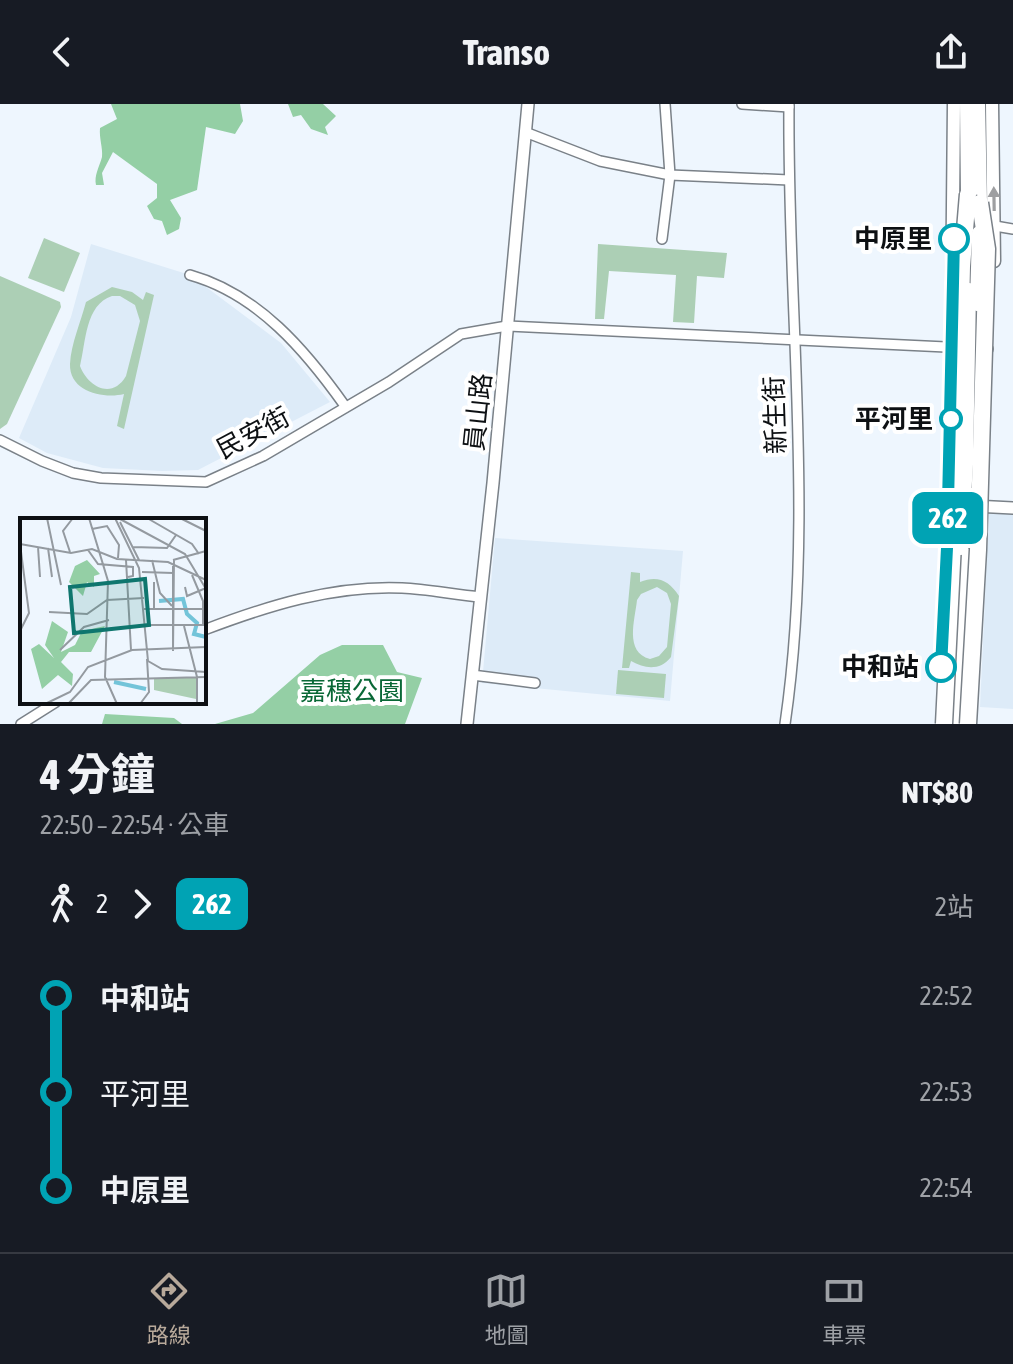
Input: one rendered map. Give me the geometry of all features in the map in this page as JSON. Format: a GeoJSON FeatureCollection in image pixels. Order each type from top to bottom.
{"type":"FeatureCollection","features":[{"type":"Feature","properties":{"kind":"highway"},"geometry":{"type":"LineString","coordinates":[[951,724],[966,464],[974,198],[967,104]]}},
{"type":"Feature","properties":{"kind":"highway"},"geometry":{"type":"LineString","coordinates":[[959,724],[970,549],[976,104]]}},
{"type":"Feature","properties":{"kind":"highway"},"geometry":{"type":"LineString","coordinates":[[944,724],[957,463],[962,266],[974,198]]}},
{"type":"Feature","properties":{"kind":"highway"},"geometry":{"type":"LineString","coordinates":[[971,724],[987,249],[974,198]]}},
{"type":"Feature","properties":{"kind":"highway"},"geometry":{"type":"LineString","coordinates":[[959,724],[968,505]]}},
{"type":"Feature","properties":{"kind":"main road"},"geometry":{"type":"LineString","coordinates":[[937,724],[948,504],[954,104]]}},
{"type":"Feature","properties":{"kind":"main road"},"geometry":{"type":"LineString","coordinates":[[968,505],[976,104]]}},
{"type":"Feature","properties":{"kind":"main road"},"geometry":{"type":"LineString","coordinates":[[971,724],[986,507],[992,349],[995,226],[992,104]]}},
{"type":"Feature","properties":{"kind":"street","name":"員山路"},"geometry":{"type":"LineString","coordinates":[[467,724],[528,104]]}},
{"type":"Feature","properties":{"kind":"street"},"geometry":{"type":"LineString","coordinates":[[662,239],[670,175],[665,104]]}},
{"type":"Feature","properties":{"kind":"street"},"geometry":{"type":"LineString","coordinates":[[742,104],[789,105]]}},
{"type":"Feature","properties":{"kind":"street","name":"新生街"},"geometry":{"type":"LineString","coordinates":[[785,724],[799,558],[789,105]]}},
{"type":"Feature","properties":{"kind":"street"},"geometry":{"type":"LineString","coordinates":[[525,132],[600,161],[670,175],[789,180]]}},
{"type":"Feature","properties":{"kind":"street"},"geometry":{"type":"LineString","coordinates":[[995,226],[1013,229]]}},
{"type":"Feature","properties":{"kind":"street"},"geometry":{"type":"LineString","coordinates":[[190,275],[220,285],[275,323],[317,366],[345,406]]}},
{"type":"Feature","properties":{"kind":"street","name":"民安街"},"geometry":{"type":"LineString","coordinates":[[0,440],[73,473],[101,478],[206,482],[263,456],[389,382],[461,334],[507,326],[992,349]]}},
{"type":"Feature","properties":{"kind":"street"},"geometry":{"type":"LineString","coordinates":[[948,504],[1013,508]]}},
{"type":"Feature","properties":{"kind":"street"},"geometry":{"type":"LineString","coordinates":[[206,629],[262,609],[336,592],[400,587],[481,597]]}},
{"type":"Feature","properties":{"kind":"street"},"geometry":{"type":"LineString","coordinates":[[472,675],[535,683]]}},
{"type":"Feature","properties":{"kind":"street"},"geometry":{"type":"LineString","coordinates":[[21,724],[53,704]]}},
{"type":"Feature","properties":{"kind":"shaded area"},"geometry":{"type":"Polygon","coordinates":[[[91,244],[190,275],[281,343],[330,402],[198,470],[103,468],[47,453],[19,438],[71,317],[91,244]]]}},
{"type":"Feature","properties":{"kind":"shaded area"},"geometry":{"type":"Polygon","coordinates":[[[989,513],[1013,514],[1013,709],[980,707],[989,513]]]}},
{"type":"Feature","properties":{"kind":"shaded area"},"geometry":{"type":"Polygon","coordinates":[[[495,538],[683,551],[670,701],[482,683],[495,538]]]}},
{"type":"Feature","properties":{"kind":"green space"},"geometry":{"type":"Polygon","coordinates":[[[111,104],[240,104],[243,121],[235,134],[206,127],[197,190],[170,200],[181,218],[179,229],[167,235],[162,221],[154,219],[147,206],[157,198],[157,184],[113,152],[102,173],[104,185],[96,185],[102,157],[100,128],[117,119],[111,104]]]}},
{"type":"Feature","properties":{"kind":"green space"},"geometry":{"type":"Polygon","coordinates":[[[288,104],[323,104],[336,116],[325,127],[328,135],[311,129],[301,115],[293,117],[288,104]]]}},
{"type":"Feature","properties":{"kind":"green space"},"geometry":{"type":"Polygon","coordinates":[[[44,238],[80,253],[64,292],[28,278],[44,238]]]}},
{"type":"Feature","properties":{"kind":"green space"},"geometry":{"type":"Polygon","coordinates":[[[598,244],[727,253],[724,278],[697,276],[694,323],[673,322],[676,275],[609,271],[604,319],[595,319],[598,244]]]}},
{"type":"Feature","properties":{"kind":"green space"},"geometry":{"type":"Polygon","coordinates":[[[0,276],[60,302],[61,307],[7,424],[0,429],[0,276]]]}},
{"type":"Feature","properties":{"kind":"green space"},"geometry":{"type":"Polygon","coordinates":[[[112,287],[132,292],[143,300],[146,292],[154,295],[124,429],[117,426],[124,394],[107,395],[89,391],[81,387],[71,374],[72,349],[86,302],[112,287]],[[112,296],[96,307],[86,336],[80,366],[89,380],[101,388],[114,388],[126,376],[140,321],[135,305],[120,296],[112,296]]]}},
{"type":"Feature","properties":{"kind":"green space"},"geometry":{"type":"Polygon","coordinates":[[[631,572],[640,573],[640,582],[662,580],[679,596],[671,657],[657,667],[631,661],[629,668],[622,668],[631,572]],[[657,587],[641,594],[637,600],[634,643],[642,655],[650,659],[659,656],[667,647],[671,604],[667,593],[657,587]]]}},
{"type":"Feature","properties":{"kind":"green space","name":"嘉穗公園"},"geometry":{"type":"Polygon","coordinates":[[[342,645],[383,645],[397,672],[422,678],[405,724],[215,724],[253,713],[320,655],[342,645]]]}},
{"type":"Feature","properties":{"kind":"green space"},"geometry":{"type":"Polygon","coordinates":[[[618,670],[666,674],[664,698],[616,694],[618,670]]]}},
{"type":"Feature","properties":{"kind":"green space"},"geometry":{"type":"Polygon","coordinates":[[[105,714],[174,718],[182,724],[102,724],[105,714]]]}},
{"type":"Feature","properties":{"kind":"bus line","name":"262"},"geometry":{"type":"LineString","coordinates":[[941,667],[954,239]]}},
{"type":"Feature","properties":{"kind":"place","name":"中原里"},"geometry":{"type":"Point","coordinates":[954,239]}},
{"type":"Feature","properties":{"kind":"place","name":"平河里"},"geometry":{"type":"Point","coordinates":[951,419]}},
{"type":"Feature","properties":{"kind":"place","name":"中和站"},"geometry":{"type":"Point","coordinates":[941,667]}}]}
